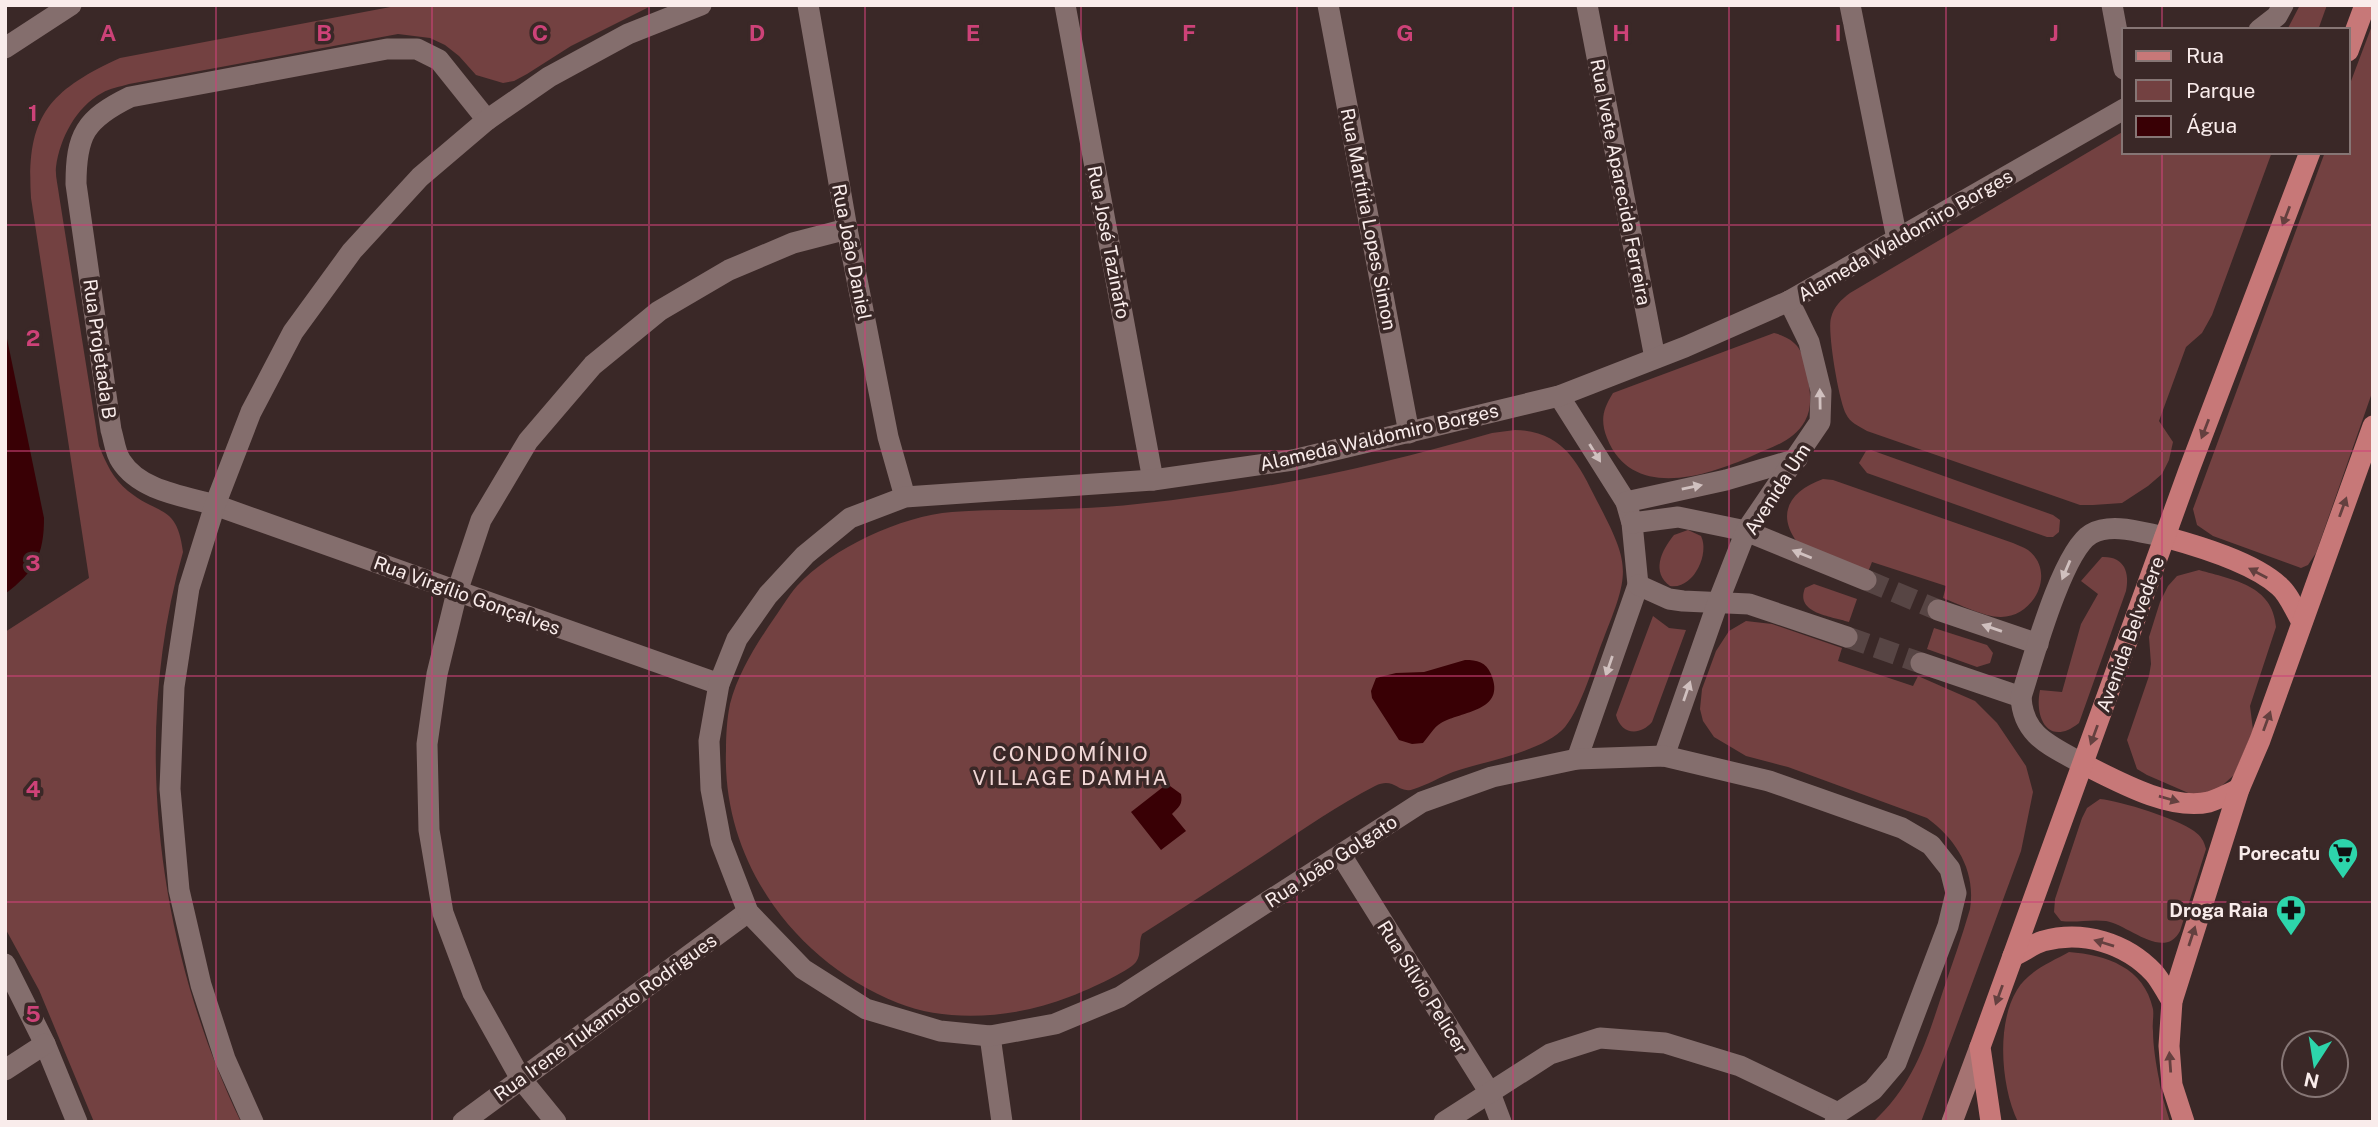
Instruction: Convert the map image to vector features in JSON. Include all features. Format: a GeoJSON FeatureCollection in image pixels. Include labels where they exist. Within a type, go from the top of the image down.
{"type":"FeatureCollection","features":[{"type":"Feature","properties":{"kind":"main road"},"geometry":{"type":"LineString","coordinates":[[2350,46],[2365,5]]}},
{"type":"Feature","properties":{"kind":"main road","name":"Avenida Belvedere"},"geometry":{"type":"LineString","coordinates":[[1991,1122],[1980,1047],[2165,537],[2309,154]]}},
{"type":"Feature","properties":{"kind":"main road"},"geometry":{"type":"LineString","coordinates":[[2184,1122],[2172,1085],[2169,1046],[2172,1001],[2239,789],[2260,740],[2373,426]]}},
{"type":"Feature","properties":{"kind":"main road"},"geometry":{"type":"LineString","coordinates":[[2165,537],[2201,547],[2262,573],[2281,587],[2302,622]]}},
{"type":"Feature","properties":{"kind":"main road"},"geometry":{"type":"LineString","coordinates":[[2083,764],[2122,784],[2178,803],[2208,802],[2239,789]]}},
{"type":"Feature","properties":{"kind":"main road"},"geometry":{"type":"LineString","coordinates":[[2013,957],[2041,942],[2072,936],[2103,941],[2132,954],[2155,975],[2172,1001]]}},
{"type":"Feature","properties":{"kind":"main road"},"geometry":{"type":"LineString","coordinates":[[1952,1122],[1980,1047]]}},
{"type":"Feature","properties":{"kind":"street"},"geometry":{"type":"LineString","coordinates":[[5,48],[71,5]]}},
{"type":"Feature","properties":{"kind":"street"},"geometry":{"type":"LineString","coordinates":[[253,1122],[225,1059],[201,985],[179,890],[170,789],[174,687],[189,588],[215,505],[251,412],[293,332],[352,251],[420,177],[486,120],[550,77],[628,34],[701,5]]}},
{"type":"Feature","properties":{"kind":"street","name":"Rua João Daniel"},"geometry":{"type":"LineString","coordinates":[[808,5],[847,229],[888,437],[905,497]]}},
{"type":"Feature","properties":{"kind":"street","name":"Rua José Tazinafo"},"geometry":{"type":"LineString","coordinates":[[1065,5],[1153,480]]}},
{"type":"Feature","properties":{"kind":"street","name":"Rua Martíria Lopes Simon"},"geometry":{"type":"LineString","coordinates":[[1328,5],[1409,433]]}},
{"type":"Feature","properties":{"kind":"street","name":"Rua Ivete Aparecida Ferreira"},"geometry":{"type":"LineString","coordinates":[[1587,5],[1655,358]]}},
{"type":"Feature","properties":{"kind":"street"},"geometry":{"type":"LineString","coordinates":[[1850,5],[1897,239]]}},
{"type":"Feature","properties":{"kind":"street"},"geometry":{"type":"LineString","coordinates":[[2112,5],[2122,58]]}},
{"type":"Feature","properties":{"kind":"street"},"geometry":{"type":"LineString","coordinates":[[2261,28],[2280,10]]}},
{"type":"Feature","properties":{"kind":"street","name":"Rua Projetada B"},"geometry":{"type":"LineString","coordinates":[[215,505],[163,490],[136,478],[120,460],[111,430],[76,184],[76,156],[85,131],[103,110],[130,97],[387,49],[417,49],[439,60],[486,120]]}},
{"type":"Feature","properties":{"kind":"street","name":"Alameda Waldomiro Borges"},"geometry":{"type":"LineString","coordinates":[[748,912],[721,842],[711,789],[709,741],[719,684],[737,639],[768,595],[805,555],[850,519],[905,497],[1153,480],[1293,460],[1559,396],[1685,347],[1789,301],[2122,110]]}},
{"type":"Feature","properties":{"kind":"street"},"geometry":{"type":"LineString","coordinates":[[556,1122],[521,1079],[473,993],[443,913],[429,830],[427,744],[437,674],[457,592],[481,520],[528,441],[593,365],[659,311],[729,270],[793,243],[847,229]]}},
{"type":"Feature","properties":{"kind":"street","name":"Avenida Um"},"geometry":{"type":"LineString","coordinates":[[1664,756],[1746,531],[1820,422],[1821,390],[1809,342],[1789,301]]}},
{"type":"Feature","properties":{"kind":"street"},"geometry":{"type":"LineString","coordinates":[[1559,396],[1626,502],[1632,523],[1638,584],[1577,759]]}},
{"type":"Feature","properties":{"kind":"street"},"geometry":{"type":"LineString","coordinates":[[1626,502],[1726,480],[1797,459]]}},
{"type":"Feature","properties":{"kind":"street","name":"Rua Virgílio Gonçalves"},"geometry":{"type":"LineString","coordinates":[[215,505],[719,684]]}},
{"type":"Feature","properties":{"kind":"street"},"geometry":{"type":"LineString","coordinates":[[1632,523],[1678,517],[1746,531],[1866,580]]}},
{"type":"Feature","properties":{"kind":"street"},"geometry":{"type":"LineString","coordinates":[[2083,764],[2053,747],[2028,728],[2022,714],[2021,697],[2038,644],[2073,555],[2091,534],[2114,528],[2165,537]]}},
{"type":"Feature","properties":{"kind":"street"},"geometry":{"type":"LineString","coordinates":[[1638,584],[1669,599],[1749,604],[1847,637]]}},
{"type":"Feature","properties":{"kind":"street"},"geometry":{"type":"LineString","coordinates":[[1938,610],[2038,644]]}},
{"type":"Feature","properties":{"kind":"street"},"geometry":{"type":"LineString","coordinates":[[1921,663],[2021,697]]}},
{"type":"Feature","properties":{"kind":"street","name":"Rua João Golgato"},"geometry":{"type":"LineString","coordinates":[[748,912],[803,969],[866,1009],[940,1031],[990,1035],[1055,1024],[1120,997],[1422,802],[1492,776],[1577,759],[1664,756],[1769,781],[1902,828],[1931,845],[1950,869],[1956,893],[1948,926],[1896,1063],[1873,1090],[1837,1117]]}},
{"type":"Feature","properties":{"kind":"street","name":"Rua Sílvio Pelicer"},"geometry":{"type":"LineString","coordinates":[[1341,855],[1490,1093],[1501,1122]]}},
{"type":"Feature","properties":{"kind":"street","name":"Rua Irene Tukamoto Rodrigues"},"geometry":{"type":"LineString","coordinates":[[463,1122],[748,912]]}},
{"type":"Feature","properties":{"kind":"street"},"geometry":{"type":"LineString","coordinates":[[5,964],[45,1044],[77,1122]]}},
{"type":"Feature","properties":{"kind":"street"},"geometry":{"type":"LineString","coordinates":[[990,1035],[1002,1122]]}},
{"type":"Feature","properties":{"kind":"street"},"geometry":{"type":"LineString","coordinates":[[1444,1122],[1550,1054],[1600,1038],[1665,1043],[1740,1066],[1837,1117]]}},
{"type":"Feature","properties":{"kind":"street"},"geometry":{"type":"LineString","coordinates":[[5,1070],[45,1044]]}},
{"type":"Feature","properties":{"kind":"green space"},"geometry":{"type":"Polygon","coordinates":[[[401,5],[653,5],[571,46],[514,81],[503,83],[476,75],[459,56],[430,38],[398,34],[129,84],[105,91],[84,106],[61,145],[56,170],[57,181],[99,446],[107,465],[128,491],[171,518],[180,537],[183,552],[167,623],[158,695],[156,768],[161,841],[172,914],[189,986],[212,1055],[241,1122],[94,1122],[39,990],[5,928],[5,632],[89,578],[31,198],[30,170],[38,127],[59,95],[75,82],[120,58],[401,5]]]}},
{"type":"Feature","properties":{"kind":"green space"},"geometry":{"type":"Polygon","coordinates":[[[2300,5],[2327,5],[2319,28],[2288,28],[2300,5]]]}},
{"type":"Feature","properties":{"kind":"green space"},"geometry":{"type":"Polygon","coordinates":[[[2373,23],[2373,390],[2316,553],[2308,565],[2301,568],[2213,536],[2197,525],[2193,509],[2324,154],[2350,154],[2350,84],[2373,23]]]}},
{"type":"Feature","properties":{"kind":"green space"},"geometry":{"type":"Polygon","coordinates":[[[2122,132],[2122,154],[2271,154],[2212,315],[2202,333],[2186,347],[2159,421],[2173,442],[2169,460],[2162,474],[2122,503],[2080,505],[1867,431],[1855,424],[1846,414],[1840,396],[1830,325],[1834,310],[1850,293],[2122,132]]]}},
{"type":"Feature","properties":{"kind":"green space"},"geometry":{"type":"Polygon","coordinates":[[[1774,333],[1798,347],[1806,366],[1810,404],[1805,421],[1795,434],[1734,464],[1693,476],[1652,477],[1634,470],[1619,458],[1607,438],[1603,420],[1613,393],[1774,333]]]}},
{"type":"Feature","properties":{"kind":"green space"},"geometry":{"type":"Polygon","coordinates":[[[1515,430],[1545,436],[1557,443],[1575,462],[1608,523],[1621,556],[1623,569],[1618,599],[1582,697],[1565,727],[1555,736],[1513,755],[1453,772],[1414,789],[1404,790],[1387,783],[1375,786],[1142,934],[1138,959],[1125,971],[1075,995],[1028,1009],[962,1016],[918,1010],[898,1003],[861,985],[827,962],[797,934],[772,903],[752,868],[737,831],[728,791],[726,744],[729,709],[743,670],[788,597],[829,559],[890,527],[932,515],[965,511],[1107,507],[1226,493],[1341,472],[1492,433],[1515,430]]]}},
{"type":"Feature","properties":{"kind":"green space"},"geometry":{"type":"Polygon","coordinates":[[[1871,450],[2053,515],[2060,520],[2059,532],[2053,537],[2047,537],[1867,473],[1859,463],[1866,451],[1871,450]]]}},
{"type":"Feature","properties":{"kind":"green space"},"geometry":{"type":"Polygon","coordinates":[[[1823,479],[1833,480],[2025,548],[2037,559],[2041,570],[2038,592],[2023,610],[2012,615],[1994,616],[1943,598],[1946,586],[1872,562],[1868,572],[1797,542],[1787,521],[1790,503],[1803,489],[1823,479]]]}},
{"type":"Feature","properties":{"kind":"green space"},"geometry":{"type":"Polygon","coordinates":[[[1688,530],[1701,536],[1701,561],[1698,569],[1686,582],[1670,586],[1659,568],[1662,554],[1674,535],[1688,530]]]}},
{"type":"Feature","properties":{"kind":"green space"},"geometry":{"type":"Polygon","coordinates":[[[2102,557],[2116,559],[2124,566],[2126,591],[2079,723],[2068,730],[2052,731],[2042,720],[2039,711],[2040,690],[2062,692],[2081,624],[2098,594],[2081,581],[2102,557]]]}},
{"type":"Feature","properties":{"kind":"green space"},"geometry":{"type":"Polygon","coordinates":[[[2199,570],[2238,581],[2259,593],[2273,613],[2276,627],[2250,706],[2253,730],[2234,775],[2216,791],[2193,795],[2137,769],[2127,740],[2149,676],[2149,637],[2160,602],[2177,576],[2199,570]]]}},
{"type":"Feature","properties":{"kind":"green space"},"geometry":{"type":"Polygon","coordinates":[[[1814,584],[1857,599],[1849,622],[1816,612],[1805,603],[1805,588],[1814,584]]]}},
{"type":"Feature","properties":{"kind":"green space"},"geometry":{"type":"Polygon","coordinates":[[[1653,616],[1669,628],[1686,630],[1652,722],[1642,730],[1626,730],[1618,722],[1616,715],[1653,616]]]}},
{"type":"Feature","properties":{"kind":"green space"},"geometry":{"type":"Polygon","coordinates":[[[1746,621],[1772,624],[1842,648],[1838,661],[1913,686],[1918,676],[1975,701],[1997,723],[2026,766],[2033,792],[2021,851],[1921,1122],[1873,1122],[1909,1078],[1931,1028],[1970,909],[1967,869],[1955,846],[1927,818],[1788,767],[1746,756],[1714,737],[1703,721],[1700,709],[1702,689],[1716,651],[1729,631],[1746,621]]]}},
{"type":"Feature","properties":{"kind":"green space"},"geometry":{"type":"Polygon","coordinates":[[[1934,628],[1987,645],[1993,653],[1990,663],[1977,667],[1927,649],[1934,628]]]}},
{"type":"Feature","properties":{"kind":"green space"},"geometry":{"type":"Polygon","coordinates":[[[2100,799],[2176,821],[2194,831],[2203,841],[2206,849],[2180,931],[2165,943],[2146,939],[2106,921],[2061,921],[2054,912],[2055,899],[2082,818],[2087,808],[2100,799]]]}},
{"type":"Feature","properties":{"kind":"green space"},"geometry":{"type":"Polygon","coordinates":[[[2069,952],[2109,960],[2132,973],[2141,983],[2153,1009],[2157,1067],[2170,1122],[2018,1122],[2008,1091],[2003,1056],[2010,1004],[2027,977],[2069,952]]]}},
{"type":"Feature","properties":{"kind":"water"},"geometry":{"type":"Polygon","coordinates":[[[5,329],[44,518],[44,531],[40,552],[31,570],[5,594],[5,329]]]}},
{"type":"Feature","properties":{"kind":"water"},"geometry":{"type":"Polygon","coordinates":[[[1473,660],[1487,667],[1494,687],[1493,696],[1480,708],[1441,723],[1423,743],[1412,744],[1399,740],[1372,698],[1371,691],[1376,678],[1396,673],[1424,672],[1473,660]]]}},
{"type":"Feature","properties":{"kind":"water"},"geometry":{"type":"Polygon","coordinates":[[[1170,786],[1181,794],[1180,805],[1172,814],[1186,831],[1161,850],[1131,812],[1163,787],[1170,786]]]}},
{"type":"Feature","properties":{"kind":"tunnel"},"geometry":{"type":"LineString","coordinates":[[1866,580],[1938,610]]}},
{"type":"Feature","properties":{"kind":"tunnel"},"geometry":{"type":"LineString","coordinates":[[1847,637],[1921,663]]}},
{"type":"Feature","properties":{"kind":"place","name":"Porecatu"},"geometry":{"type":"Point","coordinates":[2343,880]}},
{"type":"Feature","properties":{"kind":"place","name":"Droga Raia"},"geometry":{"type":"Point","coordinates":[2291,937]}},
{"type":"Feature","properties":{"kind":"district","name":"CONDOMÍNIO VILLAGE DAMHA"},"geometry":{"type":"Point","coordinates":[1071,765]}}]}
